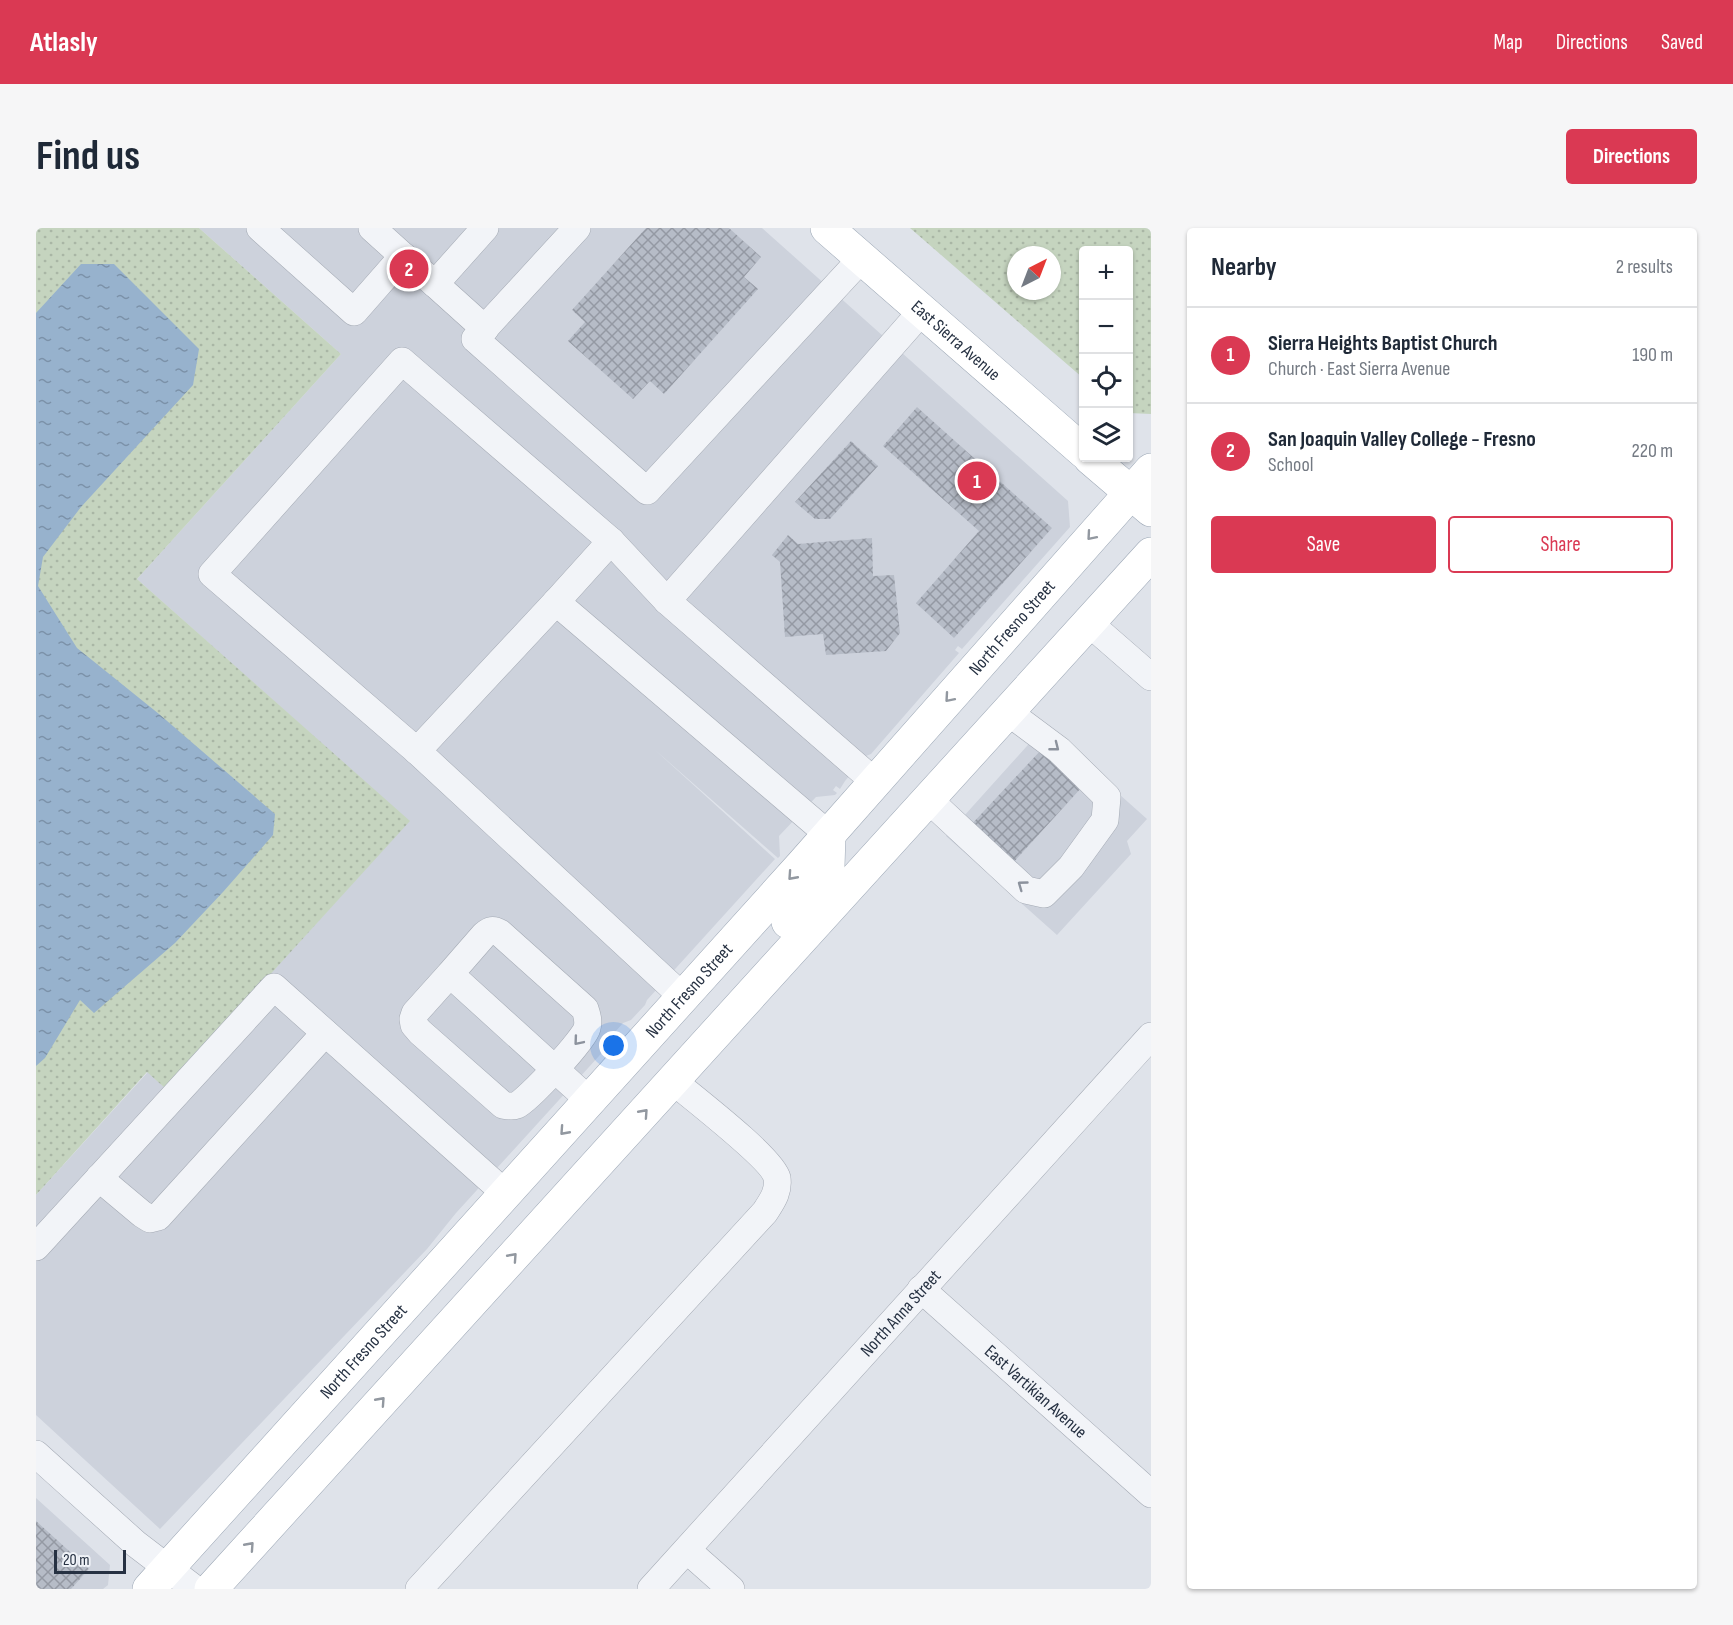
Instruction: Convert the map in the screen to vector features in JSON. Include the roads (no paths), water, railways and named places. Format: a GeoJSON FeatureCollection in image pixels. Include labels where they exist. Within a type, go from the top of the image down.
{"type":"FeatureCollection","features":[{"type":"Feature","properties":{"kind":"main road","name":"East Sierra Avenue"},"geometry":{"type":"LineString","coordinates":[[827,228],[1079,448]]}},
{"type":"Feature","properties":{"kind":"main road"},"geometry":{"type":"LineString","coordinates":[[1097,462],[1144,491]]}},
{"type":"Feature","properties":{"kind":"main road","name":"North Fresno Street"},"geometry":{"type":"LineString","coordinates":[[158,1579],[875,782],[1144,491]]}},
{"type":"Feature","properties":{"kind":"main road"},"geometry":{"type":"LineString","coordinates":[[211,1589],[1151,554]]}},
{"type":"Feature","properties":{"kind":"main road"},"geometry":{"type":"LineString","coordinates":[[673,1081],[679,1051],[705,1016],[816,891],[828,867],[829,835]]}},
{"type":"Feature","properties":{"kind":"street"},"geometry":{"type":"LineString","coordinates":[[260,228],[354,312],[403,256]]}},
{"type":"Feature","properties":{"kind":"street"},"geometry":{"type":"LineString","coordinates":[[372,228],[485,329]]}},
{"type":"Feature","properties":{"kind":"street"},"geometry":{"type":"LineString","coordinates":[[577,228],[475,339],[647,491],[862,258]]}},
{"type":"Feature","properties":{"kind":"street"},"geometry":{"type":"LineString","coordinates":[[435,284],[481,229]]}},
{"type":"Feature","properties":{"kind":"street"},"geometry":{"type":"LineString","coordinates":[[666,601],[922,311]]}},
{"type":"Feature","properties":{"kind":"street"},"geometry":{"type":"LineString","coordinates":[[683,997],[417,751],[212,574],[402,361],[611,542],[666,601],[875,782]]}},
{"type":"Feature","properties":{"kind":"street"},"geometry":{"type":"LineString","coordinates":[[417,751],[611,542]]}},
{"type":"Feature","properties":{"kind":"street"},"geometry":{"type":"LineString","coordinates":[[556,602],[829,835]]}},
{"type":"Feature","properties":{"kind":"street"},"geometry":{"type":"LineString","coordinates":[[1089,623],[1151,676]]}},
{"type":"Feature","properties":{"kind":"street"},"geometry":{"type":"LineString","coordinates":[[928,800],[1026,890],[1044,894],[1071,867],[1105,820],[1107,798],[1059,750],[1008,712]]}},
{"type":"Feature","properties":{"kind":"street"},"geometry":{"type":"LineString","coordinates":[[489,930],[494,930],[585,1009],[588,1027],[584,1035],[524,1100],[510,1106],[503,1105],[414,1025],[413,1019],[416,1013],[450,974],[484,935],[489,930]]}},
{"type":"Feature","properties":{"kind":"street"},"geometry":{"type":"LineString","coordinates":[[450,974],[590,1101]]}},
{"type":"Feature","properties":{"kind":"street"},"geometry":{"type":"LineString","coordinates":[[36,1247],[274,987],[506,1194]]}},
{"type":"Feature","properties":{"kind":"street"},"geometry":{"type":"LineString","coordinates":[[99,1178],[142,1214],[150,1219],[158,1217],[325,1032]]}},
{"type":"Feature","properties":{"kind":"street","name":"North Anna Street"},"geometry":{"type":"LineString","coordinates":[[651,1589],[1151,1036]]}},
{"type":"Feature","properties":{"kind":"street"},"geometry":{"type":"LineString","coordinates":[[419,1589],[765,1212],[778,1190],[772,1168],[740,1137],[673,1081]]}},
{"type":"Feature","properties":{"kind":"street","name":"East Vartikian Avenue"},"geometry":{"type":"LineString","coordinates":[[921,1289],[1151,1494]]}},
{"type":"Feature","properties":{"kind":"street"},"geometry":{"type":"LineString","coordinates":[[36,1454],[136,1544],[158,1579],[195,1589]]}},
{"type":"Feature","properties":{"kind":"street"},"geometry":{"type":"LineString","coordinates":[[687,1550],[731,1589]]}},
{"type":"Feature","properties":{"kind":"water"},"geometry":{"type":"Polygon","coordinates":[[[81,264],[114,264],[199,349],[193,385],[81,507],[43,557],[38,586],[77,648],[159,714],[275,814],[273,835],[175,943],[94,1013],[80,1000],[45,1058],[36,1066],[36,313],[81,264]]]}},
{"type":"Feature","properties":{"kind":"place","name":"San Joaquin Valley College - Fresno"},"geometry":{"type":"Point","coordinates":[409,269]}},
{"type":"Feature","properties":{"kind":"place","name":"Sierra Heights Baptist Church"},"geometry":{"type":"Point","coordinates":[977,481]}}]}
